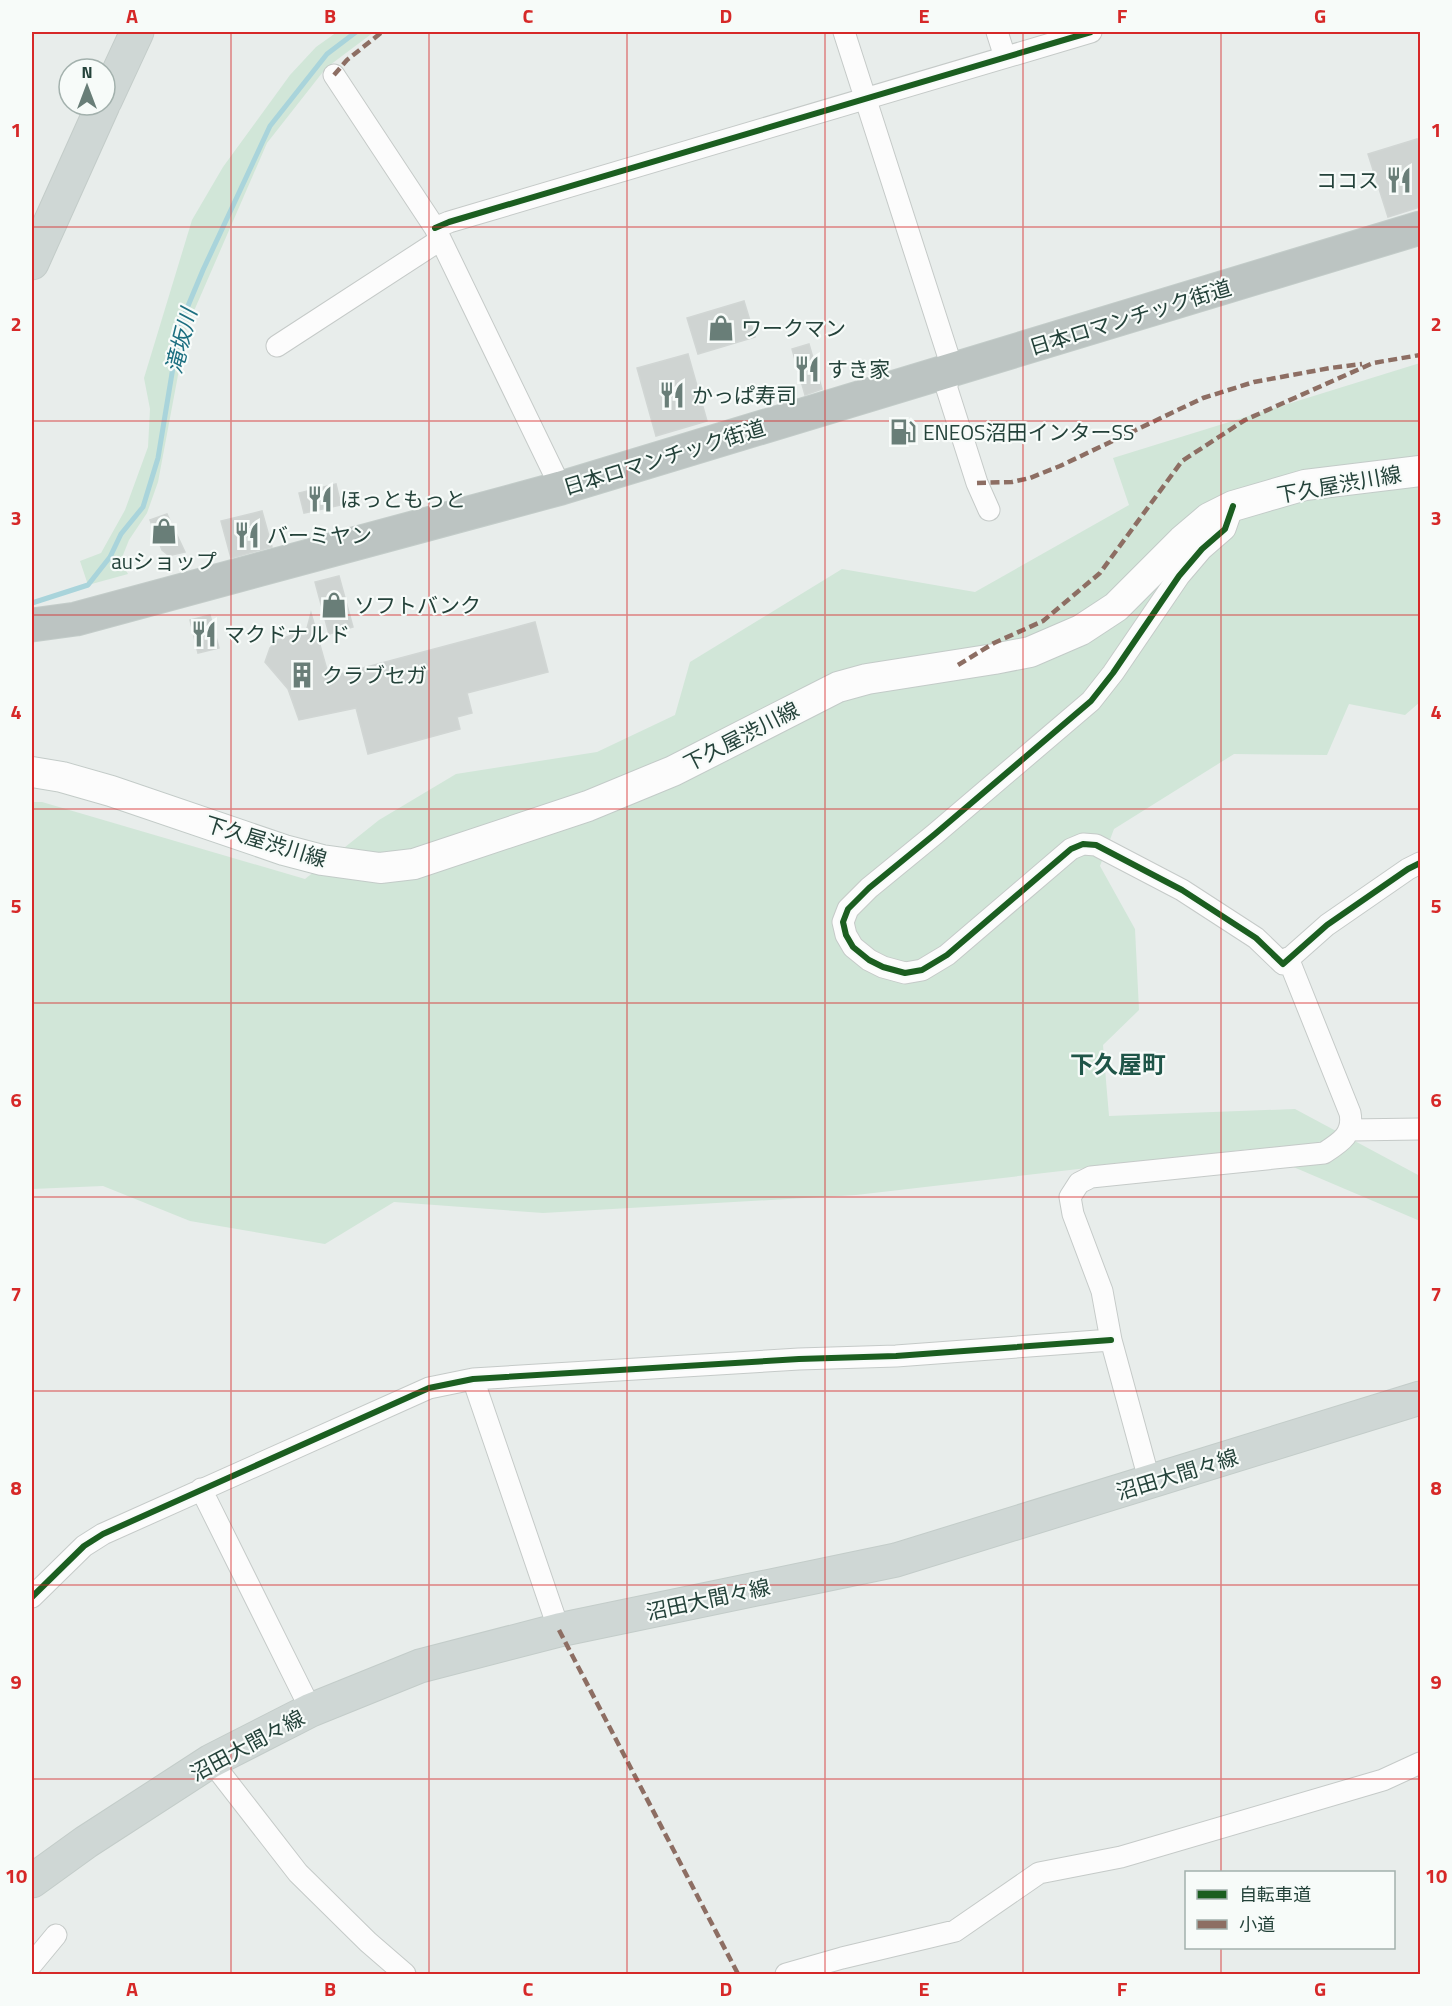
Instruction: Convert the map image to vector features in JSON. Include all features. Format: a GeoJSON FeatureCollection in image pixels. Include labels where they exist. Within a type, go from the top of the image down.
{"type":"FeatureCollection","features":[{"type":"Feature","properties":{"kind":"highway","name":"日本ロマンチック街道"},"geometry":{"type":"LineString","coordinates":[[32,625],[76,619],[561,488],[1420,228]]}},
{"type":"Feature","properties":{"kind":"highway","name":"日本ロマンチック街道"},"geometry":{"type":"LineString","coordinates":[[32,646],[76,619]]}},
{"type":"Feature","properties":{"kind":"main road"},"geometry":{"type":"LineString","coordinates":[[117,75],[137,32]]}},
{"type":"Feature","properties":{"kind":"main road"},"geometry":{"type":"LineString","coordinates":[[32,263],[98,117]]}},
{"type":"Feature","properties":{"kind":"main road","name":"下久屋渋川線"},"geometry":{"type":"LineString","coordinates":[[32,772],[62,777],[111,791],[284,850],[322,860],[380,868],[414,864],[529,826],[673,771],[838,687],[867,679],[994,660],[1030,652],[1081,630],[1116,608],[1182,541],[1209,518],[1233,506],[1305,485],[1420,471]]}},
{"type":"Feature","properties":{"kind":"main road","name":"沼田大間々線"},"geometry":{"type":"LineString","coordinates":[[32,1881],[86,1842],[211,1761],[311,1710],[420,1666],[559,1630],[896,1560],[1420,1398]]}},
{"type":"Feature","properties":{"kind":"street"},"geometry":{"type":"LineString","coordinates":[[844,32],[948,355],[946,389],[977,483],[989,510]]}},
{"type":"Feature","properties":{"kind":"street"},"geometry":{"type":"LineString","coordinates":[[997,32],[1005,57]]}},
{"type":"Feature","properties":{"kind":"street"},"geometry":{"type":"LineString","coordinates":[[277,346],[459,219],[1091,32]]}},
{"type":"Feature","properties":{"kind":"street"},"geometry":{"type":"LineString","coordinates":[[334,75],[438,234],[561,488]]}},
{"type":"Feature","properties":{"kind":"street"},"geometry":{"type":"LineString","coordinates":[[1233,506],[1225,529],[1202,549],[1179,576],[1113,674],[1091,700],[869,888],[848,909],[843,922],[846,935],[853,947],[869,960],[883,967],[905,973],[922,970],[947,955],[1071,849],[1083,843],[1096,845],[1182,890],[1256,938],[1283,964],[1327,925],[1407,869],[1420,863]]}},
{"type":"Feature","properties":{"kind":"street"},"geometry":{"type":"LineString","coordinates":[[1150,1483],[1112,1340],[1102,1291],[1073,1214],[1070,1197],[1079,1183],[1091,1177],[1324,1153],[1341,1141],[1350,1130],[1352,1122],[1350,1113],[1288,958]]}},
{"type":"Feature","properties":{"kind":"street"},"geometry":{"type":"LineString","coordinates":[[1350,1130],[1420,1129]]}},
{"type":"Feature","properties":{"kind":"street"},"geometry":{"type":"LineString","coordinates":[[32,1597],[84,1546],[103,1534],[429,1388],[473,1379],[798,1359],[896,1356],[1112,1340]]}},
{"type":"Feature","properties":{"kind":"street"},"geometry":{"type":"LineString","coordinates":[[473,1379],[559,1630]]}},
{"type":"Feature","properties":{"kind":"street"},"geometry":{"type":"LineString","coordinates":[[201,1489],[311,1710]]}},
{"type":"Feature","properties":{"kind":"street"},"geometry":{"type":"LineString","coordinates":[[211,1761],[298,1873],[368,1942],[405,1974]]}},
{"type":"Feature","properties":{"kind":"street"},"geometry":{"type":"LineString","coordinates":[[786,1974],[842,1958],[955,1932],[1039,1873],[1121,1857],[1383,1780],[1420,1763]]}},
{"type":"Feature","properties":{"kind":"street"},"geometry":{"type":"LineString","coordinates":[[32,1964],[56,1935]]}},
{"type":"Feature","properties":{"kind":"green space"},"geometry":{"type":"Polygon","coordinates":[[[337,32],[374,32],[326,68],[267,143],[187,327],[158,482],[147,513],[129,540],[121,560],[128,574],[88,585],[80,561],[101,553],[125,510],[148,447],[150,409],[144,378],[192,220],[223,167],[290,75],[316,47],[337,32]]]}},
{"type":"Feature","properties":{"kind":"green space"},"geometry":{"type":"Polygon","coordinates":[[[1420,363],[1420,702],[1405,715],[1349,704],[1327,755],[1234,754],[1114,829],[1100,866],[1135,929],[1139,1010],[1103,1045],[1109,1116],[1295,1109],[1420,1176],[1420,1221],[1251,1149],[856,1195],[543,1213],[394,1202],[325,1244],[190,1221],[103,1186],[32,1189],[32,802],[42,802],[305,879],[379,820],[456,774],[597,752],[675,715],[690,662],[842,569],[975,592],[1129,505],[1113,458],[1420,363]]]}},
{"type":"Feature","properties":{"kind":"building","name":"ココス"},"geometry":{"type":"Polygon","coordinates":[[[1417,139],[1420,151],[1420,207],[1388,217],[1368,154],[1417,139]]]}},
{"type":"Feature","properties":{"kind":"building","name":"ワークマン"},"geometry":{"type":"Polygon","coordinates":[[[744,301],[755,337],[698,354],[687,318],[744,301]]]}},
{"type":"Feature","properties":{"kind":"building","name":"すき家"},"geometry":{"type":"Polygon","coordinates":[[[809,344],[822,389],[805,395],[792,349],[809,344]]]}},
{"type":"Feature","properties":{"kind":"building","name":"かっぱ寿司"},"geometry":{"type":"Polygon","coordinates":[[[688,354],[707,421],[656,436],[637,368],[688,354]]]}},
{"type":"Feature","properties":{"kind":"building","name":"ほっともっと"},"geometry":{"type":"Polygon","coordinates":[[[336,484],[341,505],[304,513],[299,493],[336,484]]]}},
{"type":"Feature","properties":{"kind":"building","name":"バーミヤン"},"geometry":{"type":"Polygon","coordinates":[[[262,511],[272,547],[231,558],[221,521],[262,511]]]}},
{"type":"Feature","properties":{"kind":"building","name":"auショップ"},"geometry":{"type":"Polygon","coordinates":[[[167,514],[185,552],[172,555],[162,550],[150,520],[167,514]]]}},
{"type":"Feature","properties":{"kind":"building","name":"ソフトバンク"},"geometry":{"type":"Polygon","coordinates":[[[339,576],[353,627],[329,634],[315,582],[339,576]]]}},
{"type":"Feature","properties":{"kind":"building"},"geometry":{"type":"Polygon","coordinates":[[[311,613],[329,677],[535,622],[548,672],[467,693],[472,713],[457,717],[460,729],[368,754],[356,708],[299,720],[288,689],[265,662],[270,648],[278,640],[292,635],[305,636],[311,613]]]}},
{"type":"Feature","properties":{"kind":"building","name":"マクドナルド"},"geometry":{"type":"Polygon","coordinates":[[[210,615],[219,648],[198,653],[190,620],[210,615]]]}},
{"type":"Feature","properties":{"kind":"waterway","name":"滝坂川"},"geometry":{"type":"LineString","coordinates":[[32,603],[88,585],[110,557],[121,534],[143,507],[158,458],[180,325],[203,270],[270,126],[327,54],[356,32]]}},
{"type":"Feature","properties":{"kind":"marked path"},"geometry":{"type":"LineString","coordinates":[[334,75],[347,60],[382,32]]}},
{"type":"Feature","properties":{"kind":"marked path"},"geometry":{"type":"LineString","coordinates":[[958,665],[994,643],[1043,621],[1100,573],[1182,461],[1245,420],[1373,363],[1420,355]]}},
{"type":"Feature","properties":{"kind":"marked path"},"geometry":{"type":"LineString","coordinates":[[977,483],[1012,482],[1030,478],[1203,398],[1254,382],[1362,364]]}},
{"type":"Feature","properties":{"kind":"marked path"},"geometry":{"type":"LineString","coordinates":[[559,1630],[738,1974]]}},
{"type":"Feature","properties":{"kind":"cycle path"},"geometry":{"type":"LineString","coordinates":[[435,228],[1091,32]]}},
{"type":"Feature","properties":{"kind":"cycle path"},"geometry":{"type":"LineString","coordinates":[[1233,506],[1225,529],[1202,549],[1179,576],[1113,673],[1091,701],[869,888],[848,909],[843,922],[846,935],[853,947],[869,960],[883,967],[905,973],[922,970],[947,955],[1071,849],[1083,844],[1096,845],[1182,890],[1256,938],[1283,964],[1327,925],[1420,863]]}},
{"type":"Feature","properties":{"kind":"cycle path"},"geometry":{"type":"LineString","coordinates":[[32,1597],[84,1546],[103,1534],[429,1388],[473,1379],[799,1359],[896,1356],[1111,1340]]}},
{"type":"Feature","properties":{"kind":"place","name":"ココス"},"geometry":{"type":"Point","coordinates":[1399,180]}},
{"type":"Feature","properties":{"kind":"place","name":"ワークマン"},"geometry":{"type":"Point","coordinates":[721,328]}},
{"type":"Feature","properties":{"kind":"place","name":"すき家"},"geometry":{"type":"Point","coordinates":[807,369]}},
{"type":"Feature","properties":{"kind":"place","name":"かっぱ寿司"},"geometry":{"type":"Point","coordinates":[672,395]}},
{"type":"Feature","properties":{"kind":"place","name":"ENEOS沼田インターSS"},"geometry":{"type":"Point","coordinates":[903,432]}},
{"type":"Feature","properties":{"kind":"place","name":"ほっともっと"},"geometry":{"type":"Point","coordinates":[320,499]}},
{"type":"Feature","properties":{"kind":"place","name":"auショップ"},"geometry":{"type":"Point","coordinates":[164,531]}},
{"type":"Feature","properties":{"kind":"place","name":"バーミヤン"},"geometry":{"type":"Point","coordinates":[247,535]}},
{"type":"Feature","properties":{"kind":"place","name":"ソフトバンク"},"geometry":{"type":"Point","coordinates":[334,605]}},
{"type":"Feature","properties":{"kind":"place","name":"マクドナルド"},"geometry":{"type":"Point","coordinates":[204,634]}},
{"type":"Feature","properties":{"kind":"place","name":"クラブセガ"},"geometry":{"type":"Point","coordinates":[302,675]}},
{"type":"Feature","properties":{"kind":"district","name":"下久屋町"},"geometry":{"type":"Point","coordinates":[1118,1064]}}]}
